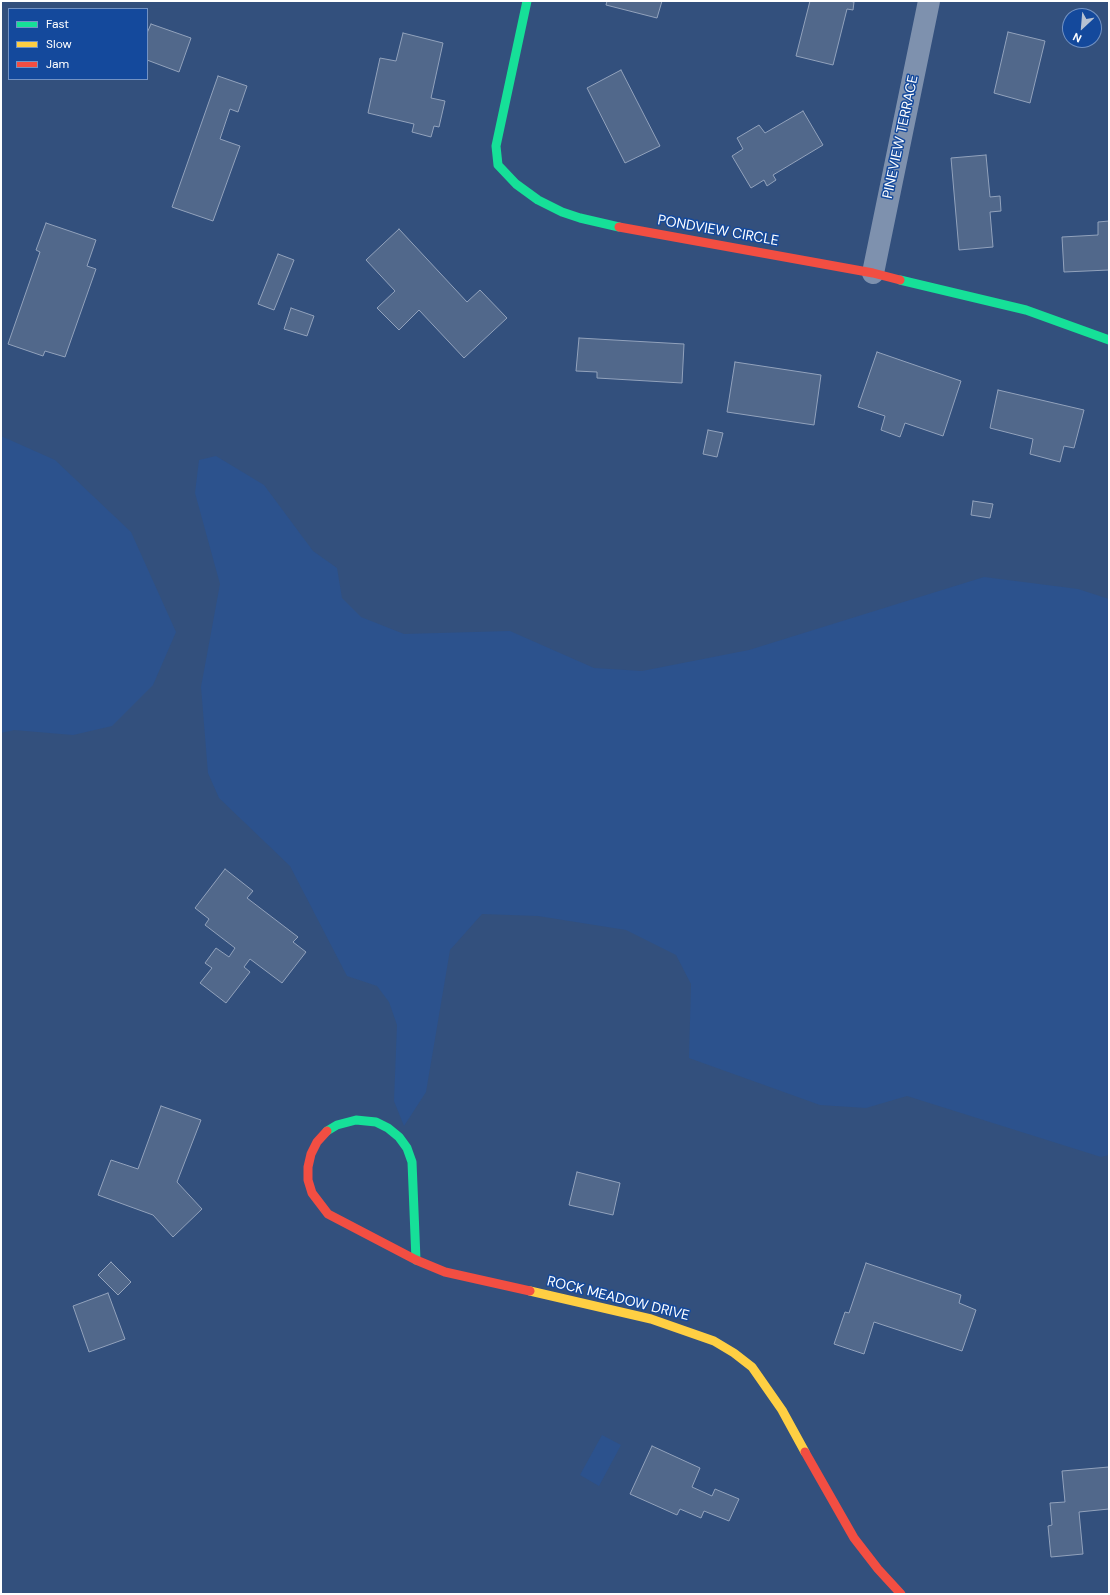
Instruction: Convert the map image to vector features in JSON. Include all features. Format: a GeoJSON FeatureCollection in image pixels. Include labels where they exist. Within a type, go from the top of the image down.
{"type":"FeatureCollection","features":[{"type":"Feature","properties":{"kind":"street","name":"PONDVIEW CIRCLE"},"geometry":{"type":"LineString","coordinates":[[527,1],[496,146],[498,165],[516,184],[550,207],[580,218],[618,227],[873,273],[1026,310],[1109,340]]}},
{"type":"Feature","properties":{"kind":"street","name":"PINEVIEW TERRACE"},"geometry":{"type":"LineString","coordinates":[[873,273],[929,1]]}},
{"type":"Feature","properties":{"kind":"street","name":"ROCK MEADOW DRIVE"},"geometry":{"type":"LineString","coordinates":[[416,1260],[412,1162],[407,1148],[399,1137],[388,1128],[376,1122],[356,1120],[337,1125],[326,1132],[317,1142],[311,1154],[308,1167],[308,1180],[312,1193],[319,1204],[328,1214],[340,1221],[416,1260],[445,1272],[643,1318],[679,1328],[714,1341],[734,1353],[752,1367],[782,1410],[854,1538],[878,1570],[901,1594]]}},
{"type":"Feature","properties":{"kind":"water"},"geometry":{"type":"Polygon","coordinates":[[[1,436],[55,460],[131,532],[176,632],[153,685],[112,726],[73,735],[14,730],[1,733],[1,436]]]}},
{"type":"Feature","properties":{"kind":"water"},"geometry":{"type":"Polygon","coordinates":[[[216,456],[264,485],[313,551],[337,568],[342,598],[361,617],[404,634],[510,631],[594,668],[642,671],[749,650],[984,577],[1078,589],[1109,599],[1109,1155],[1101,1157],[907,1096],[866,1108],[820,1105],[689,1058],[691,984],[676,955],[626,930],[538,916],[482,914],[450,950],[426,1092],[404,1126],[394,1101],[397,1025],[389,1002],[377,986],[347,976],[290,866],[219,798],[208,773],[201,687],[220,584],[195,493],[199,460],[216,456]]]}},
{"type":"Feature","properties":{"kind":"water"},"geometry":{"type":"Polygon","coordinates":[[[602,1435],[621,1445],[599,1486],[580,1475],[602,1435]]]}},
{"type":"Feature","properties":{"kind":"building"},"geometry":{"type":"Polygon","coordinates":[[[607,1],[662,1],[657,18],[606,5],[607,1]]]}},
{"type":"Feature","properties":{"kind":"building"},"geometry":{"type":"Polygon","coordinates":[[[810,1],[854,2],[853,10],[847,9],[833,65],[796,56],[810,1]]]}},
{"type":"Feature","properties":{"kind":"building"},"geometry":{"type":"Polygon","coordinates":[[[151,24],[191,38],[179,72],[148,60],[148,31],[151,24]]]}},
{"type":"Feature","properties":{"kind":"building"},"geometry":{"type":"Polygon","coordinates":[[[1008,32],[1045,41],[1030,103],[994,93],[1008,32]]]}},
{"type":"Feature","properties":{"kind":"building"},"geometry":{"type":"Polygon","coordinates":[[[403,33],[443,43],[431,98],[445,101],[439,127],[434,126],[431,137],[412,132],[414,124],[368,113],[380,58],[396,61],[403,33]]]}},
{"type":"Feature","properties":{"kind":"building"},"geometry":{"type":"Polygon","coordinates":[[[621,70],[660,146],[625,163],[587,88],[621,70]]]}},
{"type":"Feature","properties":{"kind":"building"},"geometry":{"type":"Polygon","coordinates":[[[218,76],[247,86],[238,112],[230,109],[220,139],[240,146],[213,221],[172,207],[218,76]]]}},
{"type":"Feature","properties":{"kind":"building"},"geometry":{"type":"Polygon","coordinates":[[[803,111],[823,145],[773,175],[776,180],[767,186],[764,180],[751,188],[732,156],[743,149],[737,138],[759,125],[765,133],[803,111]]]}},
{"type":"Feature","properties":{"kind":"building"},"geometry":{"type":"Polygon","coordinates":[[[986,155],[990,197],[1000,196],[1001,211],[990,212],[993,247],[959,250],[951,158],[986,155]]]}},
{"type":"Feature","properties":{"kind":"building"},"geometry":{"type":"Polygon","coordinates":[[[1109,221],[1109,270],[1064,272],[1062,237],[1098,235],[1098,222],[1109,221]]]}},
{"type":"Feature","properties":{"kind":"building"},"geometry":{"type":"Polygon","coordinates":[[[46,223],[96,240],[87,266],[96,269],[65,357],[45,351],[43,356],[8,344],[40,252],[36,250],[46,223]]]}},
{"type":"Feature","properties":{"kind":"building"},"geometry":{"type":"Polygon","coordinates":[[[399,229],[467,302],[480,290],[507,318],[464,358],[419,310],[399,330],[377,308],[395,291],[366,260],[399,229]]]}},
{"type":"Feature","properties":{"kind":"building"},"geometry":{"type":"Polygon","coordinates":[[[278,254],[294,260],[274,310],[258,304],[278,254]]]}},
{"type":"Feature","properties":{"kind":"building"},"geometry":{"type":"Polygon","coordinates":[[[291,308],[314,316],[307,336],[284,329],[291,308]]]}},
{"type":"Feature","properties":{"kind":"building"},"geometry":{"type":"Polygon","coordinates":[[[579,338],[684,344],[682,383],[597,378],[597,372],[576,371],[579,338]]]}},
{"type":"Feature","properties":{"kind":"building"},"geometry":{"type":"Polygon","coordinates":[[[877,352],[961,381],[943,436],[905,423],[900,437],[881,430],[885,416],[858,407],[877,352]]]}},
{"type":"Feature","properties":{"kind":"building"},"geometry":{"type":"Polygon","coordinates":[[[735,362],[821,375],[814,425],[727,412],[735,362]]]}},
{"type":"Feature","properties":{"kind":"building"},"geometry":{"type":"Polygon","coordinates":[[[998,390],[1084,410],[1074,448],[1064,446],[1060,462],[1030,454],[1033,439],[990,428],[998,390]]]}},
{"type":"Feature","properties":{"kind":"building"},"geometry":{"type":"Polygon","coordinates":[[[708,430],[723,433],[717,457],[703,454],[708,430]]]}},
{"type":"Feature","properties":{"kind":"building"},"geometry":{"type":"Polygon","coordinates":[[[973,501],[993,504],[990,518],[971,515],[973,501]]]}},
{"type":"Feature","properties":{"kind":"building"},"geometry":{"type":"Polygon","coordinates":[[[225,869],[253,891],[247,898],[298,937],[293,942],[306,952],[282,983],[250,959],[244,967],[250,972],[226,1003],[200,983],[212,968],[205,963],[216,948],[229,957],[235,948],[205,925],[209,919],[195,908],[225,869]]]}},
{"type":"Feature","properties":{"kind":"building"},"geometry":{"type":"Polygon","coordinates":[[[161,1106],[201,1120],[177,1182],[202,1209],[173,1237],[153,1215],[98,1195],[111,1160],[138,1169],[161,1106]]]}},
{"type":"Feature","properties":{"kind":"building"},"geometry":{"type":"Polygon","coordinates":[[[577,1172],[620,1183],[613,1215],[569,1205],[577,1172]]]}},
{"type":"Feature","properties":{"kind":"building"},"geometry":{"type":"Polygon","coordinates":[[[111,1262],[131,1282],[118,1295],[98,1275],[111,1262]]]}},
{"type":"Feature","properties":{"kind":"building"},"geometry":{"type":"Polygon","coordinates":[[[866,1263],[961,1295],[959,1303],[976,1310],[962,1351],[874,1322],[864,1354],[834,1344],[845,1312],[849,1313],[866,1263]]]}},
{"type":"Feature","properties":{"kind":"building"},"geometry":{"type":"Polygon","coordinates":[[[108,1293],[125,1339],[89,1352],[73,1306],[108,1293]]]}},
{"type":"Feature","properties":{"kind":"building"},"geometry":{"type":"Polygon","coordinates":[[[652,1446],[700,1468],[692,1487],[712,1496],[715,1489],[739,1499],[729,1521],[704,1511],[701,1518],[680,1509],[677,1515],[630,1494],[652,1446]]]}},
{"type":"Feature","properties":{"kind":"building"},"geometry":{"type":"Polygon","coordinates":[[[1109,1467],[1109,1509],[1079,1512],[1083,1554],[1051,1557],[1048,1526],[1052,1525],[1050,1503],[1065,1502],[1062,1471],[1109,1467]]]}},
{"type":"Feature","properties":{"kind":"traffic: fast"},"geometry":{"type":"LineString","coordinates":[[527,1],[496,146],[498,165],[516,184],[538,200],[562,212],[580,218],[619,227]]}},
{"type":"Feature","properties":{"kind":"traffic: fast"},"geometry":{"type":"LineString","coordinates":[[900,280],[1026,310],[1109,340]]}},
{"type":"Feature","properties":{"kind":"traffic: fast"},"geometry":{"type":"LineString","coordinates":[[327,1131],[337,1125],[356,1120],[376,1122],[388,1128],[399,1137],[407,1148],[412,1162],[416,1260]]}},
{"type":"Feature","properties":{"kind":"traffic: slow"},"geometry":{"type":"LineString","coordinates":[[530,1291],[651,1319],[714,1341],[734,1353],[752,1367],[782,1410],[805,1452]]}},
{"type":"Feature","properties":{"kind":"traffic: jam"},"geometry":{"type":"LineString","coordinates":[[619,227],[873,273],[900,280]]}},
{"type":"Feature","properties":{"kind":"traffic: jam"},"geometry":{"type":"LineString","coordinates":[[327,1131],[317,1142],[311,1154],[308,1167],[308,1180],[312,1193],[328,1214],[416,1260],[445,1272],[530,1291]]}},
{"type":"Feature","properties":{"kind":"traffic: jam"},"geometry":{"type":"LineString","coordinates":[[805,1452],[854,1538],[878,1569],[901,1594]]}}]}
